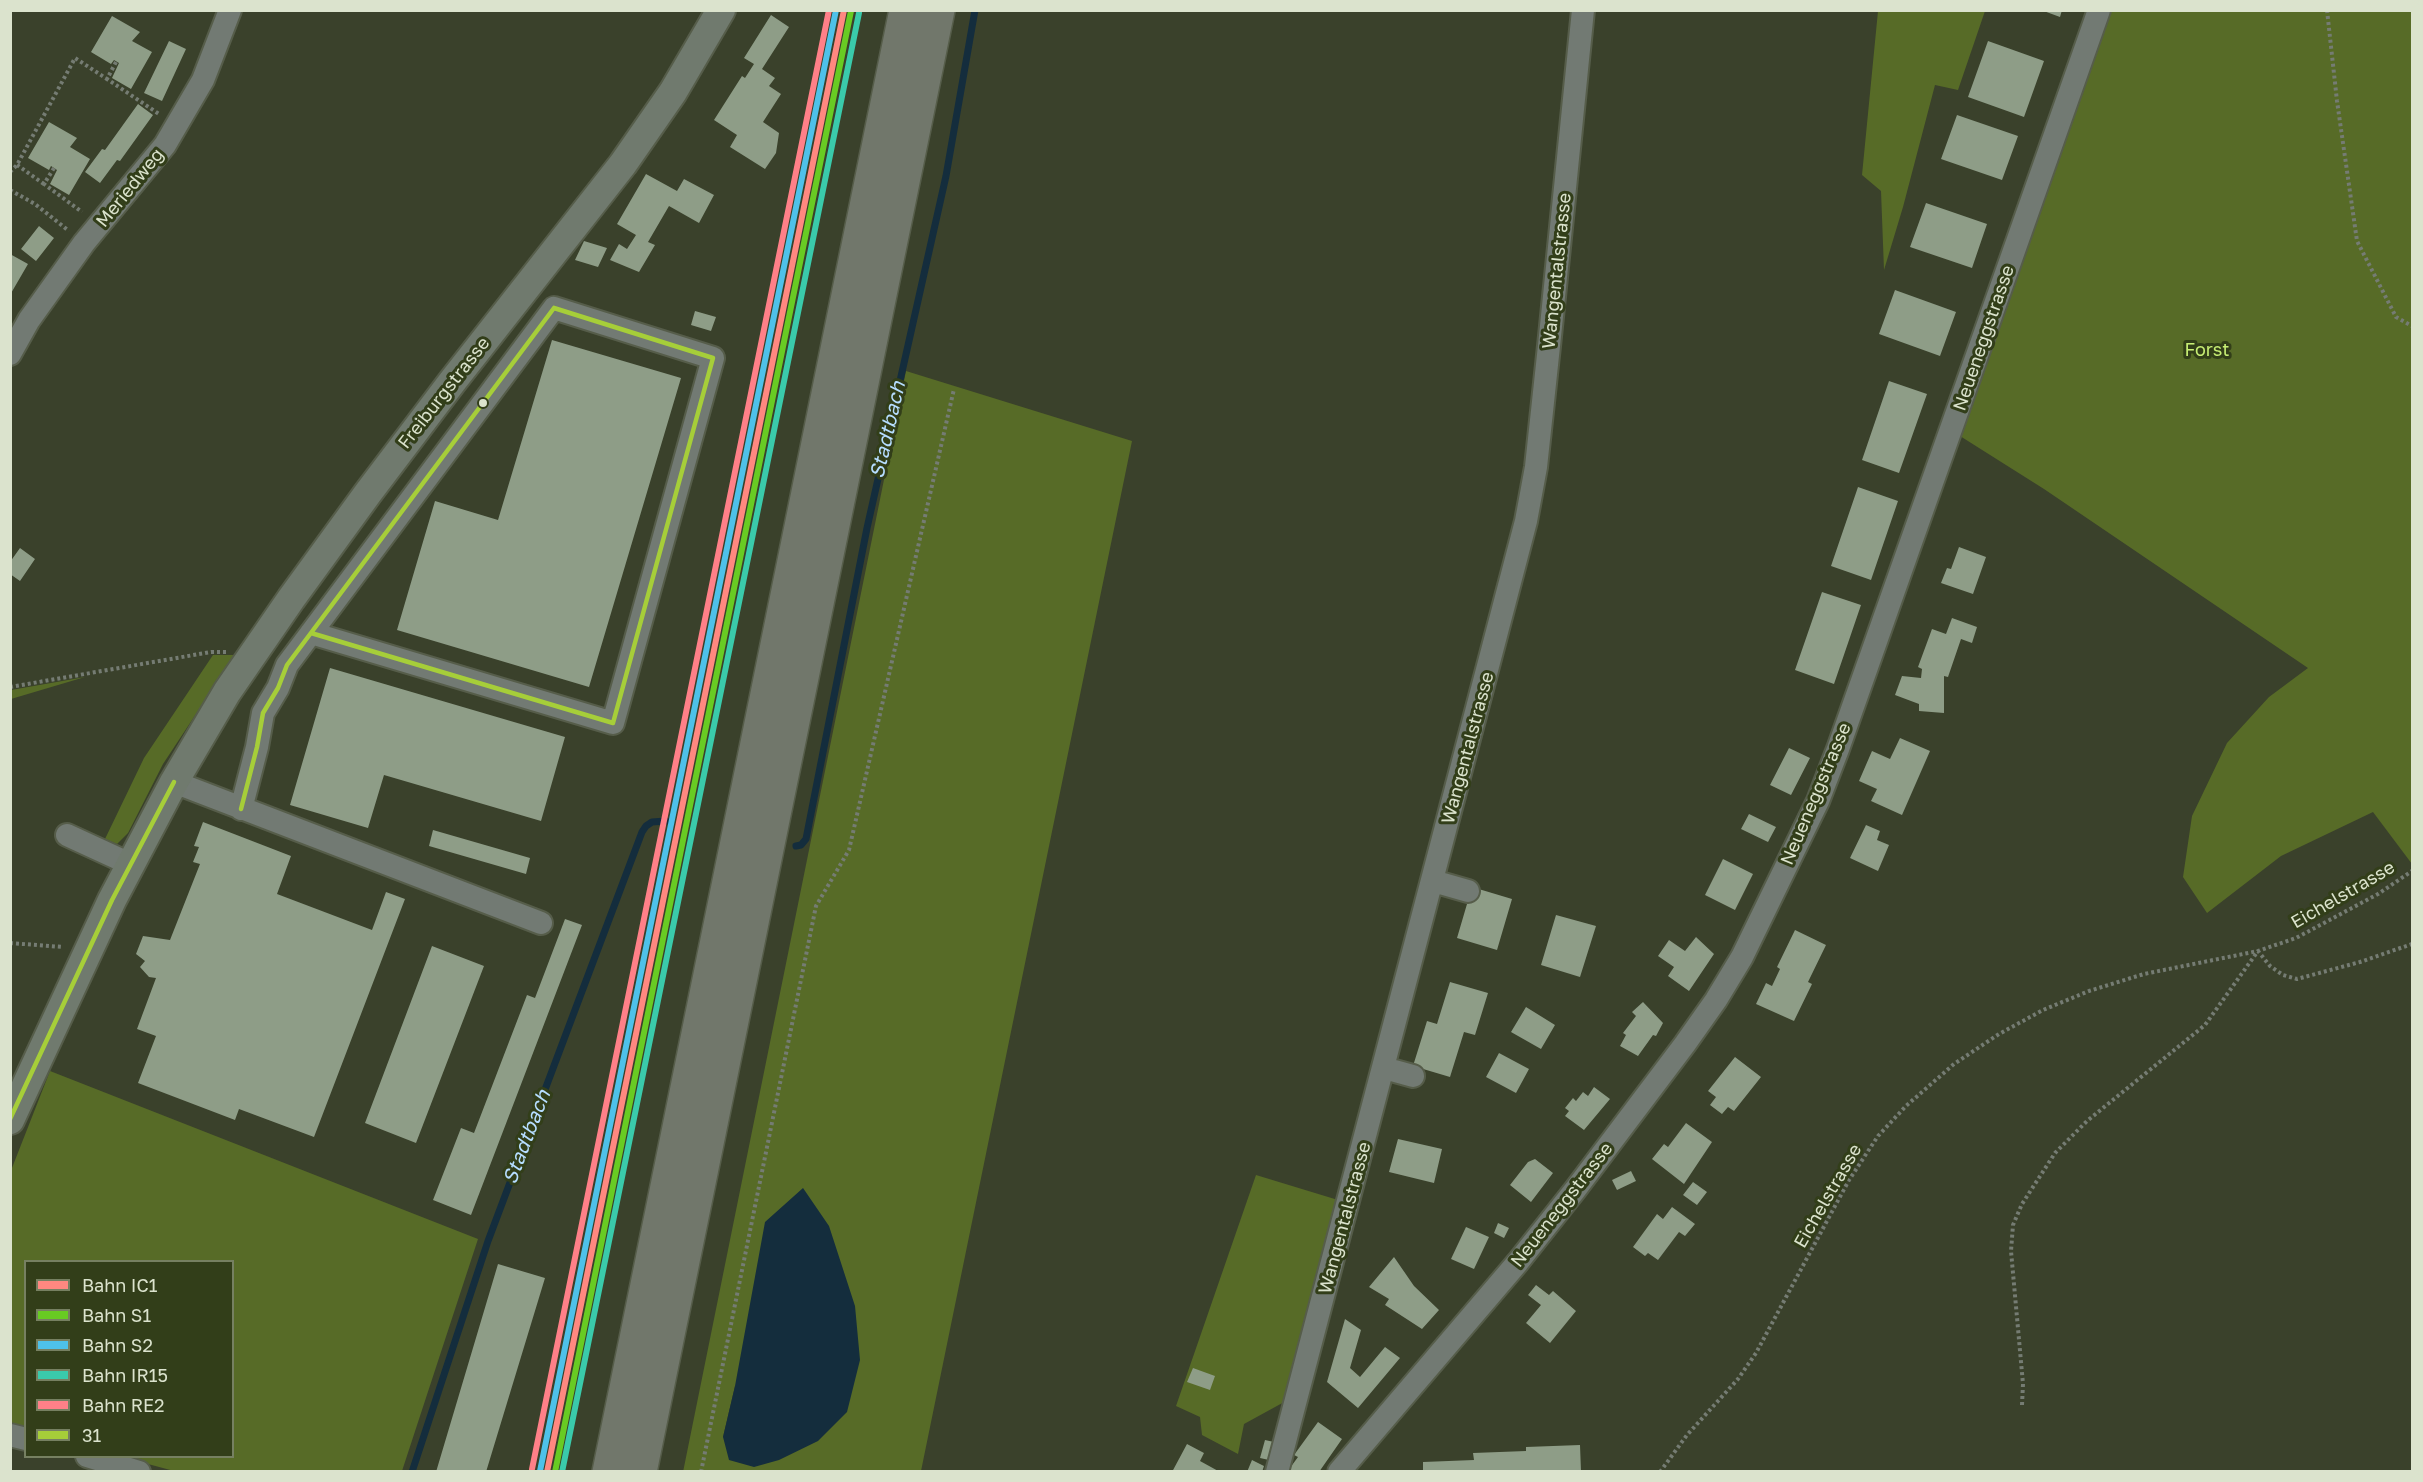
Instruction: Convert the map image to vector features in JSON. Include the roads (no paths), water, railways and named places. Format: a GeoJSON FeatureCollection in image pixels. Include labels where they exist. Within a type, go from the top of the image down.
{"type":"FeatureCollection","features":[{"type":"Feature","properties":{"kind":"highway"},"geometry":{"type":"LineString","coordinates":[[609,1472],[906,10]]}},
{"type":"Feature","properties":{"kind":"highway"},"geometry":{"type":"LineString","coordinates":[[640,1472],[938,10]]}},
{"type":"Feature","properties":{"kind":"main road","name":"Freiburgstrasse"},"geometry":{"type":"LineString","coordinates":[[10,1120],[130,864],[174,782],[254,652],[329,545],[407,440],[618,172],[673,92],[721,10]]}},
{"type":"Feature","properties":{"kind":"street","name":"Meriedweg"},"geometry":{"type":"LineString","coordinates":[[10,354],[29,320],[84,243],[165,145],[177,127],[203,80],[231,10]]}},
{"type":"Feature","properties":{"kind":"street","name":"Wangentalstrasse"},"geometry":{"type":"LineString","coordinates":[[1277,1472],[1513,577],[1536,467],[1583,10]]}},
{"type":"Feature","properties":{"kind":"street","name":"Neueneggstrasse"},"geometry":{"type":"LineString","coordinates":[[1339,1472],[1518,1262],[1575,1190],[1685,1044],[1716,1000],[1742,957],[1818,801],[1838,749],[2099,10]]}},
{"type":"Feature","properties":{"kind":"street","name":"Freiburgstrasse"},"geometry":{"type":"LineString","coordinates":[[241,809],[258,747],[263,714],[278,688],[287,665],[310,633],[554,308],[713,358],[613,723],[310,633]]}},
{"type":"Feature","properties":{"kind":"street"},"geometry":{"type":"LineString","coordinates":[[174,782],[542,923]]}},
{"type":"Feature","properties":{"kind":"street"},"geometry":{"type":"LineString","coordinates":[[67,835],[130,864]]}},
{"type":"Feature","properties":{"kind":"street"},"geometry":{"type":"LineString","coordinates":[[1433,880],[1468,891]]}},
{"type":"Feature","properties":{"kind":"street"},"geometry":{"type":"LineString","coordinates":[[1384,1068],[1413,1076]]}},
{"type":"Feature","properties":{"kind":"street"},"geometry":{"type":"LineString","coordinates":[[94,1458],[139,1472]]}},
{"type":"Feature","properties":{"kind":"water"},"geometry":{"type":"Polygon","coordinates":[[[803,1188],[829,1226],[855,1306],[860,1360],[847,1412],[818,1441],[779,1460],[754,1467],[729,1460],[723,1437],[735,1386],[765,1222],[803,1188]]]}},
{"type":"Feature","properties":{"kind":"waterway","name":"Stadtbach"},"geometry":{"type":"LineString","coordinates":[[796,846],[801,845],[806,839],[867,528],[946,176],[975,10]]}},
{"type":"Feature","properties":{"kind":"waterway","name":"Stadtbach"},"geometry":{"type":"LineString","coordinates":[[412,1472],[488,1241],[642,832],[652,822],[666,821]]}},
{"type":"Feature","properties":{"kind":"rail line","name":"RE2"},"geometry":{"type":"LineString","coordinates":[[532,1469],[829,10]]}},
{"type":"Feature","properties":{"kind":"rail line","name":"S2"},"geometry":{"type":"LineString","coordinates":[[540,1471],[836,10]]}},
{"type":"Feature","properties":{"kind":"rail line","name":"IC1"},"geometry":{"type":"LineString","coordinates":[[547,1472],[844,10]]}},
{"type":"Feature","properties":{"kind":"rail line","name":"S1"},"geometry":{"type":"LineString","coordinates":[[555,1472],[851,11]]}},
{"type":"Feature","properties":{"kind":"rail line","name":"IR15"},"geometry":{"type":"LineString","coordinates":[[562,1472],[859,13]]}},
{"type":"Feature","properties":{"kind":"park label","name":"Forst"},"geometry":{"type":"Point","coordinates":[2207,350]}}]}
